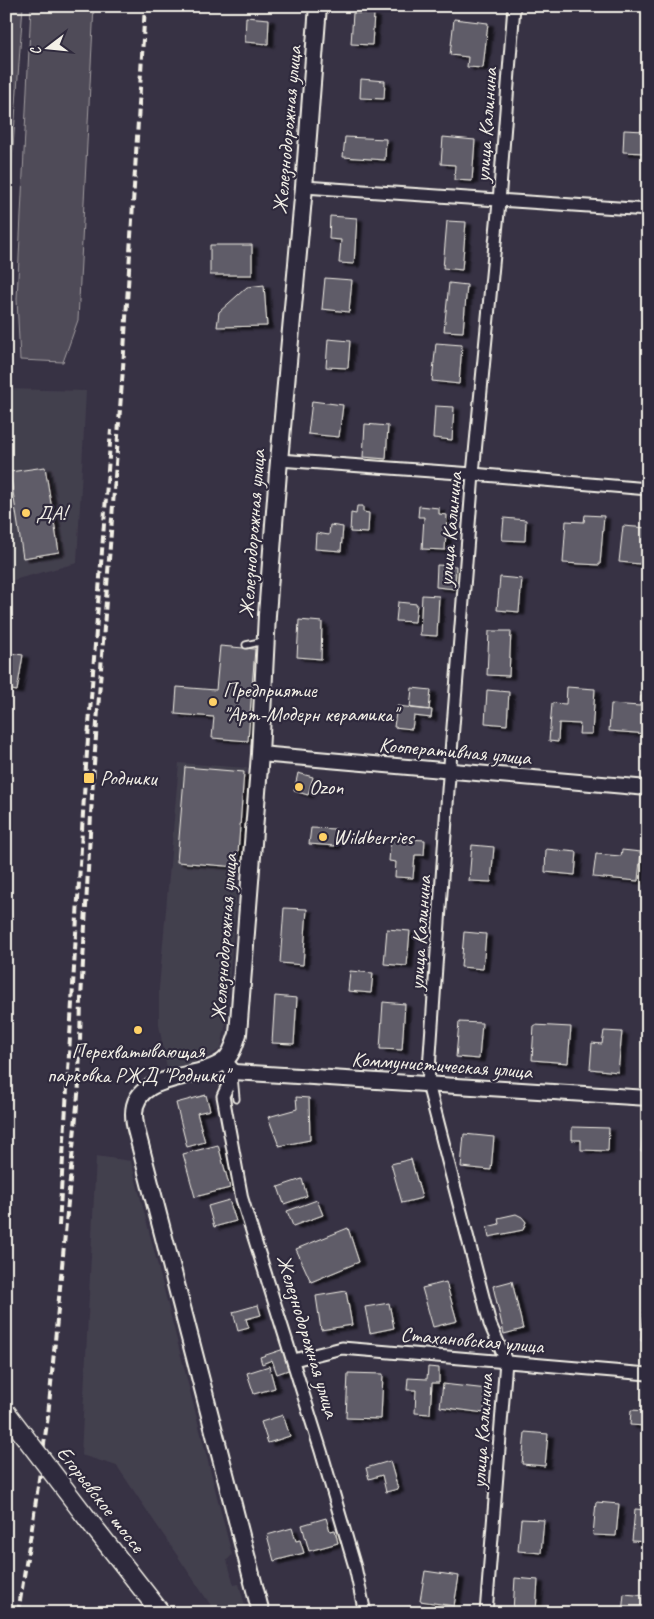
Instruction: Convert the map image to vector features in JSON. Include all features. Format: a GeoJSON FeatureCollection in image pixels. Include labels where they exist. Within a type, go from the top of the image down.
{"type":"FeatureCollection","features":[{"type":"Feature","properties":{"kind":"main road","name":"Железнодорожная улица"},"geometry":{"type":"LineString","coordinates":[[229,1067],[238,1034],[260,754],[279,460],[304,187],[318,6]]}},
{"type":"Feature","properties":{"kind":"main road"},"geometry":{"type":"LineString","coordinates":[[229,1067],[208,1070],[149,1087],[141,1093],[135,1104],[134,1115],[140,1146],[261,1613]]}},
{"type":"Feature","properties":{"kind":"main road","name":"Егорьевское шоссе"},"geometry":{"type":"LineString","coordinates":[[6,1412],[161,1613]]}},
{"type":"Feature","properties":{"kind":"street","name":"улица Калинина"},"geometry":{"type":"LineString","coordinates":[[486,1613],[506,1361],[490,1324],[428,1084],[473,474],[499,202],[514,6]]}},
{"type":"Feature","properties":{"kind":"street"},"geometry":{"type":"LineString","coordinates":[[304,187],[499,202],[648,210]]}},
{"type":"Feature","properties":{"kind":"street"},"geometry":{"type":"LineString","coordinates":[[279,460],[648,489]]}},
{"type":"Feature","properties":{"kind":"street","name":"Кооперативная улица"},"geometry":{"type":"LineString","coordinates":[[260,754],[648,788]]}},
{"type":"Feature","properties":{"kind":"street","name":"Коммунистическая улица"},"geometry":{"type":"LineString","coordinates":[[229,1067],[428,1084],[648,1098]]}},
{"type":"Feature","properties":{"kind":"street","name":"Железнодорожная улица"},"geometry":{"type":"LineString","coordinates":[[229,1067],[223,1096],[242,1199],[294,1360],[355,1567],[365,1613]]}},
{"type":"Feature","properties":{"kind":"street","name":"Стахановская улица"},"geometry":{"type":"LineString","coordinates":[[294,1360],[342,1348],[648,1374]]}},
{"type":"Feature","properties":{"kind":"lane"},"geometry":{"type":"LineString","coordinates":[[246,645],[266,641]]}},
{"type":"Feature","properties":{"kind":"lane"},"geometry":{"type":"LineString","coordinates":[[229,1067],[236,1099]]}},
{"type":"Feature","properties":{"kind":"shaded area"},"geometry":{"type":"Polygon","coordinates":[[[6,6],[23,6],[6,246],[6,6]]]}},
{"type":"Feature","properties":{"kind":"shaded area"},"geometry":{"type":"Polygon","coordinates":[[[31,6],[94,6],[78,320],[63,362],[20,360],[17,299],[31,6]]]}},
{"type":"Feature","properties":{"kind":"shaded area"},"geometry":{"type":"Polygon","coordinates":[[[6,389],[86,391],[77,563],[6,582],[6,389]]]}},
{"type":"Feature","properties":{"kind":"shaded area"},"geometry":{"type":"Polygon","coordinates":[[[179,763],[247,768],[226,1022],[221,1049],[201,1061],[167,1069],[159,1025],[159,988],[179,763]]]}},
{"type":"Feature","properties":{"kind":"shaded area"},"geometry":{"type":"Polygon","coordinates":[[[96,1156],[131,1161],[232,1555],[227,1560],[234,1585],[239,1584],[247,1613],[216,1613],[117,1466],[81,1455],[96,1156]]]}},
{"type":"Feature","properties":{"kind":"building"},"geometry":{"type":"Polygon","coordinates":[[[353,13],[374,14],[372,45],[351,44],[353,13]]]}},
{"type":"Feature","properties":{"kind":"building"},"geometry":{"type":"Polygon","coordinates":[[[246,17],[269,19],[268,44],[245,42],[246,17]]]}},
{"type":"Feature","properties":{"kind":"building"},"geometry":{"type":"Polygon","coordinates":[[[454,19],[488,23],[483,68],[467,67],[468,57],[450,55],[454,19]]]}},
{"type":"Feature","properties":{"kind":"building"},"geometry":{"type":"Polygon","coordinates":[[[361,79],[385,81],[384,99],[360,98],[361,79]]]}},
{"type":"Feature","properties":{"kind":"building"},"geometry":{"type":"Polygon","coordinates":[[[624,130],[645,131],[644,153],[623,152],[624,130]]]}},
{"type":"Feature","properties":{"kind":"building"},"geometry":{"type":"Polygon","coordinates":[[[345,137],[386,139],[385,160],[343,157],[345,137]]]}},
{"type":"Feature","properties":{"kind":"building"},"geometry":{"type":"Polygon","coordinates":[[[443,137],[475,140],[472,181],[454,180],[455,165],[441,164],[443,137]]]}},
{"type":"Feature","properties":{"kind":"building"},"geometry":{"type":"Polygon","coordinates":[[[330,216],[357,218],[354,264],[339,263],[341,240],[329,239],[330,216]]]}},
{"type":"Feature","properties":{"kind":"building"},"geometry":{"type":"Polygon","coordinates":[[[447,221],[466,222],[462,270],[443,268],[447,221]]]}},
{"type":"Feature","properties":{"kind":"building"},"geometry":{"type":"Polygon","coordinates":[[[210,245],[252,245],[252,275],[210,275],[210,245]]]}},
{"type":"Feature","properties":{"kind":"building"},"geometry":{"type":"Polygon","coordinates":[[[325,278],[352,280],[349,312],[322,309],[325,278]]]}},
{"type":"Feature","properties":{"kind":"building"},"geometry":{"type":"Polygon","coordinates":[[[449,283],[467,285],[463,332],[444,331],[449,283]]]}},
{"type":"Feature","properties":{"kind":"building"},"geometry":{"type":"Polygon","coordinates":[[[264,285],[267,326],[217,327],[219,312],[247,287],[264,285]]]}},
{"type":"Feature","properties":{"kind":"building"},"geometry":{"type":"Polygon","coordinates":[[[328,339],[350,341],[348,368],[326,367],[328,339]]]}},
{"type":"Feature","properties":{"kind":"building"},"geometry":{"type":"Polygon","coordinates":[[[436,343],[462,345],[459,384],[432,381],[436,343]]]}},
{"type":"Feature","properties":{"kind":"building"},"geometry":{"type":"Polygon","coordinates":[[[312,401],[343,405],[339,437],[308,434],[312,401]]]}},
{"type":"Feature","properties":{"kind":"building"},"geometry":{"type":"Polygon","coordinates":[[[435,406],[454,407],[452,440],[433,438],[435,406]]]}},
{"type":"Feature","properties":{"kind":"building"},"geometry":{"type":"Polygon","coordinates":[[[365,424],[388,426],[386,459],[363,457],[365,424]]]}},
{"type":"Feature","properties":{"kind":"building"},"geometry":{"type":"Polygon","coordinates":[[[45,467],[59,552],[23,558],[10,472],[45,467]]]}},
{"type":"Feature","properties":{"kind":"building"},"geometry":{"type":"Polygon","coordinates":[[[357,506],[363,506],[363,512],[369,513],[368,533],[350,532],[351,513],[356,514],[357,506]]]}},
{"type":"Feature","properties":{"kind":"building"},"geometry":{"type":"Polygon","coordinates":[[[419,506],[439,508],[439,514],[447,515],[445,550],[422,549],[424,517],[418,517],[419,506]]]}},
{"type":"Feature","properties":{"kind":"building"},"geometry":{"type":"Polygon","coordinates":[[[585,515],[604,516],[600,565],[563,563],[566,521],[584,522],[585,515]]]}},
{"type":"Feature","properties":{"kind":"building"},"geometry":{"type":"Polygon","coordinates":[[[504,518],[526,520],[525,541],[502,540],[504,518]]]}},
{"type":"Feature","properties":{"kind":"building"},"geometry":{"type":"Polygon","coordinates":[[[330,525],[343,527],[341,551],[315,549],[316,533],[329,535],[330,525]]]}},
{"type":"Feature","properties":{"kind":"building"},"geometry":{"type":"Polygon","coordinates":[[[623,526],[648,528],[648,555],[641,555],[640,564],[619,562],[623,526]]]}},
{"type":"Feature","properties":{"kind":"building"},"geometry":{"type":"Polygon","coordinates":[[[437,565],[456,566],[455,589],[436,587],[437,565]]]}},
{"type":"Feature","properties":{"kind":"building"},"geometry":{"type":"Polygon","coordinates":[[[500,577],[522,579],[519,612],[497,610],[500,577]]]}},
{"type":"Feature","properties":{"kind":"building"},"geometry":{"type":"Polygon","coordinates":[[[422,595],[439,596],[437,636],[420,635],[422,595]]]}},
{"type":"Feature","properties":{"kind":"building"},"geometry":{"type":"Polygon","coordinates":[[[398,602],[417,604],[415,622],[396,621],[398,602]]]}},
{"type":"Feature","properties":{"kind":"building"},"geometry":{"type":"Polygon","coordinates":[[[299,620],[322,622],[321,659],[297,657],[299,620]]]}},
{"type":"Feature","properties":{"kind":"building"},"geometry":{"type":"Polygon","coordinates":[[[489,631],[511,631],[509,676],[487,675],[489,631]]]}},
{"type":"Feature","properties":{"kind":"building","name":"Предприятие \"Арт-Модерн керамика\""},"geometry":{"type":"Polygon","coordinates":[[[220,646],[255,649],[248,741],[212,738],[214,717],[175,714],[177,687],[216,690],[220,646]]]}},
{"type":"Feature","properties":{"kind":"building"},"geometry":{"type":"Polygon","coordinates":[[[10,653],[23,655],[17,691],[6,689],[6,664],[10,653]]]}},
{"type":"Feature","properties":{"kind":"building"},"geometry":{"type":"Polygon","coordinates":[[[567,687],[595,689],[592,734],[579,734],[580,724],[559,723],[558,742],[549,741],[552,703],[566,704],[567,687]]]}},
{"type":"Feature","properties":{"kind":"building"},"geometry":{"type":"Polygon","coordinates":[[[412,688],[431,690],[429,710],[410,708],[412,688]]]}},
{"type":"Feature","properties":{"kind":"building"},"geometry":{"type":"Polygon","coordinates":[[[487,690],[509,692],[507,725],[485,723],[487,690]]]}},
{"type":"Feature","properties":{"kind":"building"},"geometry":{"type":"Polygon","coordinates":[[[641,696],[648,696],[648,734],[609,731],[611,704],[640,706],[641,696]]]}},
{"type":"Feature","properties":{"kind":"building"},"geometry":{"type":"Polygon","coordinates":[[[397,706],[432,710],[431,718],[414,716],[412,729],[394,727],[397,706]]]}},
{"type":"Feature","properties":{"kind":"building"},"geometry":{"type":"Polygon","coordinates":[[[185,767],[244,772],[237,867],[177,862],[185,767]]]}},
{"type":"Feature","properties":{"kind":"building"},"geometry":{"type":"Polygon","coordinates":[[[298,773],[313,777],[308,795],[294,791],[298,773]]]}},
{"type":"Feature","properties":{"kind":"building","name":"Wildberries"},"geometry":{"type":"Polygon","coordinates":[[[311,828],[336,829],[335,846],[309,844],[311,828]]]}},
{"type":"Feature","properties":{"kind":"building"},"geometry":{"type":"Polygon","coordinates":[[[391,838],[425,840],[424,855],[415,855],[413,878],[395,877],[396,862],[389,861],[391,838]]]}},
{"type":"Feature","properties":{"kind":"building"},"geometry":{"type":"Polygon","coordinates":[[[472,845],[494,847],[491,882],[469,881],[472,845]]]}},
{"type":"Feature","properties":{"kind":"building"},"geometry":{"type":"Polygon","coordinates":[[[546,849],[577,852],[575,875],[545,872],[546,849]]]}},
{"type":"Feature","properties":{"kind":"building"},"geometry":{"type":"Polygon","coordinates":[[[622,850],[641,852],[638,881],[593,877],[596,854],[621,856],[622,850]]]}},
{"type":"Feature","properties":{"kind":"building"},"geometry":{"type":"Polygon","coordinates":[[[284,908],[307,909],[303,965],[280,963],[284,908]]]}},
{"type":"Feature","properties":{"kind":"building"},"geometry":{"type":"Polygon","coordinates":[[[387,929],[410,931],[407,966],[384,964],[387,929]]]}},
{"type":"Feature","properties":{"kind":"building"},"geometry":{"type":"Polygon","coordinates":[[[464,932],[486,934],[483,969],[461,967],[464,932]]]}},
{"type":"Feature","properties":{"kind":"building"},"geometry":{"type":"Polygon","coordinates":[[[350,971],[373,973],[371,993],[348,991],[350,971]]]}},
{"type":"Feature","properties":{"kind":"building"},"geometry":{"type":"Polygon","coordinates":[[[275,996],[297,998],[294,1044],[272,1043],[275,996]]]}},
{"type":"Feature","properties":{"kind":"building"},"geometry":{"type":"Polygon","coordinates":[[[383,1002],[405,1004],[402,1050],[380,1049],[383,1002]]]}},
{"type":"Feature","properties":{"kind":"building"},"geometry":{"type":"Polygon","coordinates":[[[459,1022],[482,1023],[479,1059],[456,1057],[459,1022]]]}},
{"type":"Feature","properties":{"kind":"building"},"geometry":{"type":"Polygon","coordinates":[[[534,1025],[571,1027],[568,1063],[532,1060],[534,1025]]]}},
{"type":"Feature","properties":{"kind":"building"},"geometry":{"type":"Polygon","coordinates":[[[604,1031],[622,1032],[618,1072],[590,1069],[592,1043],[602,1044],[604,1031]]]}},
{"type":"Feature","properties":{"kind":"building"},"geometry":{"type":"Polygon","coordinates":[[[206,1095],[210,1110],[197,1113],[205,1142],[187,1147],[176,1103],[206,1095]]]}},
{"type":"Feature","properties":{"kind":"building"},"geometry":{"type":"Polygon","coordinates":[[[296,1097],[309,1098],[310,1140],[279,1146],[268,1117],[297,1109],[296,1097]]]}},
{"type":"Feature","properties":{"kind":"building"},"geometry":{"type":"Polygon","coordinates":[[[644,1121],[648,1122],[648,1152],[641,1152],[644,1121]]]}},
{"type":"Feature","properties":{"kind":"building"},"geometry":{"type":"Polygon","coordinates":[[[572,1127],[609,1128],[608,1151],[581,1150],[581,1140],[572,1140],[572,1127]]]}},
{"type":"Feature","properties":{"kind":"building"},"geometry":{"type":"Polygon","coordinates":[[[464,1134],[494,1137],[491,1170],[461,1167],[464,1134]]]}},
{"type":"Feature","properties":{"kind":"building"},"geometry":{"type":"Polygon","coordinates":[[[218,1145],[230,1188],[195,1197],[183,1154],[218,1145]]]}},
{"type":"Feature","properties":{"kind":"building"},"geometry":{"type":"Polygon","coordinates":[[[411,1159],[422,1198],[402,1203],[391,1164],[411,1159]]]}},
{"type":"Feature","properties":{"kind":"building"},"geometry":{"type":"Polygon","coordinates":[[[302,1179],[307,1196],[284,1204],[278,1187],[302,1179]]]}},
{"type":"Feature","properties":{"kind":"building"},"geometry":{"type":"Polygon","coordinates":[[[646,1187],[648,1187],[648,1226],[643,1225],[646,1187]]]}},
{"type":"Feature","properties":{"kind":"building"},"geometry":{"type":"Polygon","coordinates":[[[229,1200],[236,1221],[214,1227],[208,1206],[229,1200]]]}},
{"type":"Feature","properties":{"kind":"building"},"geometry":{"type":"Polygon","coordinates":[[[317,1200],[323,1215],[293,1226],[287,1211],[317,1200]]]}},
{"type":"Feature","properties":{"kind":"building"},"geometry":{"type":"Polygon","coordinates":[[[516,1214],[526,1222],[523,1230],[489,1237],[487,1227],[499,1224],[498,1218],[516,1214]]]}},
{"type":"Feature","properties":{"kind":"building"},"geometry":{"type":"Polygon","coordinates":[[[348,1228],[359,1262],[311,1282],[296,1249],[348,1228]]]}},
{"type":"Feature","properties":{"kind":"building"},"geometry":{"type":"Polygon","coordinates":[[[512,1281],[523,1329],[504,1334],[493,1286],[512,1281]]]}},
{"type":"Feature","properties":{"kind":"building"},"geometry":{"type":"Polygon","coordinates":[[[446,1282],[457,1321],[433,1327],[422,1288],[446,1282]]]}},
{"type":"Feature","properties":{"kind":"building"},"geometry":{"type":"Polygon","coordinates":[[[346,1291],[352,1325],[321,1330],[316,1296],[346,1291]]]}},
{"type":"Feature","properties":{"kind":"building"},"geometry":{"type":"Polygon","coordinates":[[[389,1303],[394,1328],[370,1333],[365,1307],[389,1303]]]}},
{"type":"Feature","properties":{"kind":"building"},"geometry":{"type":"Polygon","coordinates":[[[258,1305],[261,1315],[246,1319],[249,1328],[238,1331],[233,1312],[258,1305]]]}},
{"type":"Feature","properties":{"kind":"building"},"geometry":{"type":"Polygon","coordinates":[[[644,1310],[648,1310],[648,1342],[641,1341],[644,1310]]]}},
{"type":"Feature","properties":{"kind":"building"},"geometry":{"type":"Polygon","coordinates":[[[284,1349],[291,1369],[277,1374],[272,1360],[262,1364],[260,1357],[284,1349]]]}},
{"type":"Feature","properties":{"kind":"building"},"geometry":{"type":"Polygon","coordinates":[[[269,1366],[275,1388],[254,1394],[247,1373],[269,1366]]]}},
{"type":"Feature","properties":{"kind":"building"},"geometry":{"type":"Polygon","coordinates":[[[428,1367],[439,1368],[439,1383],[432,1383],[430,1414],[415,1413],[416,1390],[407,1390],[408,1378],[427,1379],[428,1367]]]}},
{"type":"Feature","properties":{"kind":"building"},"geometry":{"type":"Polygon","coordinates":[[[348,1373],[383,1374],[381,1419],[346,1418],[348,1373]]]}},
{"type":"Feature","properties":{"kind":"building"},"geometry":{"type":"Polygon","coordinates":[[[443,1384],[487,1389],[484,1413],[440,1407],[443,1384]]]}},
{"type":"Feature","properties":{"kind":"building"},"geometry":{"type":"Polygon","coordinates":[[[631,1410],[648,1411],[648,1433],[645,1433],[645,1426],[630,1425],[631,1410]]]}},
{"type":"Feature","properties":{"kind":"building"},"geometry":{"type":"Polygon","coordinates":[[[283,1415],[290,1436],[268,1443],[261,1422],[283,1415]]]}},
{"type":"Feature","properties":{"kind":"building"},"geometry":{"type":"Polygon","coordinates":[[[525,1432],[548,1434],[545,1466],[522,1464],[525,1432]]]}},
{"type":"Feature","properties":{"kind":"building"},"geometry":{"type":"Polygon","coordinates":[[[390,1461],[398,1489],[386,1492],[382,1475],[369,1479],[366,1468],[390,1461]]]}},
{"type":"Feature","properties":{"kind":"building"},"geometry":{"type":"Polygon","coordinates":[[[596,1502],[619,1504],[616,1536],[593,1535],[596,1502]]]}},
{"type":"Feature","properties":{"kind":"building"},"geometry":{"type":"Polygon","coordinates":[[[635,1509],[648,1510],[648,1542],[632,1541],[635,1509]]]}},
{"type":"Feature","properties":{"kind":"building"},"geometry":{"type":"Polygon","coordinates":[[[326,1518],[330,1531],[335,1530],[338,1543],[309,1551],[302,1525],[326,1518]]]}},
{"type":"Feature","properties":{"kind":"building"},"geometry":{"type":"Polygon","coordinates":[[[521,1519],[544,1520],[541,1553],[518,1551],[521,1519]]]}},
{"type":"Feature","properties":{"kind":"building"},"geometry":{"type":"Polygon","coordinates":[[[292,1528],[296,1541],[300,1540],[304,1553],[274,1561],[267,1535],[292,1528]]]}},
{"type":"Feature","properties":{"kind":"building"},"geometry":{"type":"Polygon","coordinates":[[[425,1571],[459,1576],[454,1606],[420,1601],[425,1571]]]}},
{"type":"Feature","properties":{"kind":"building"},"geometry":{"type":"Polygon","coordinates":[[[515,1578],[538,1580],[536,1612],[513,1611],[515,1578]]]}},
{"type":"Feature","properties":{"kind":"building"},"geometry":{"type":"Polygon","coordinates":[[[624,1594],[647,1596],[646,1613],[622,1613],[624,1594]]]}},
{"type":"Feature","properties":{"kind":"railway"},"geometry":{"type":"LineString","coordinates":[[18,1613],[48,1416],[79,1084],[81,999],[93,778],[123,368],[145,6]]}},
{"type":"Feature","properties":{"kind":"railway"},"geometry":{"type":"LineString","coordinates":[[59,1226],[85,779],[111,430]]}},
{"type":"Feature","properties":{"kind":"place","name":"ДА!"},"geometry":{"type":"Point","coordinates":[26,513]}},
{"type":"Feature","properties":{"kind":"place","name":"Предприятие \"Арт-Модерн керамика\""},"geometry":{"type":"Point","coordinates":[213,702]}},
{"type":"Feature","properties":{"kind":"place","name":"Родники"},"geometry":{"type":"Point","coordinates":[89,778]}},
{"type":"Feature","properties":{"kind":"place","name":"Ozon"},"geometry":{"type":"Point","coordinates":[299,787]}},
{"type":"Feature","properties":{"kind":"place","name":"Wildberries"},"geometry":{"type":"Point","coordinates":[323,837]}},
{"type":"Feature","properties":{"kind":"place","name":"Перехватывающая парковка РЖД \"Родники\""},"geometry":{"type":"Point","coordinates":[138,1030]}}]}
